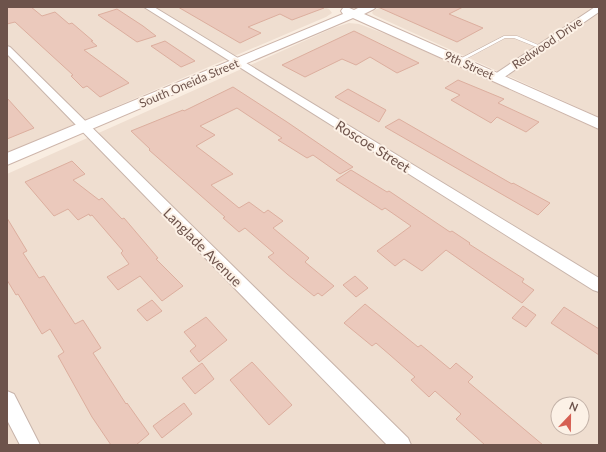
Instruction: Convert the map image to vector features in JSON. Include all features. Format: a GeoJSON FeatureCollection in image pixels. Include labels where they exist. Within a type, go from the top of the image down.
{"type":"FeatureCollection","features":[{"type":"Feature","properties":{"kind":"street","name":"Roscoe Street"},"geometry":{"type":"LineString","coordinates":[[148,7],[599,286]]}},
{"type":"Feature","properties":{"kind":"street","name":"9th Street"},"geometry":{"type":"LineString","coordinates":[[338,7],[599,124]]}},
{"type":"Feature","properties":{"kind":"street","name":"South Oneida Street"},"geometry":{"type":"LineString","coordinates":[[7,159],[370,7]]}},
{"type":"Feature","properties":{"kind":"street","name":"Redwood Drive"},"geometry":{"type":"LineString","coordinates":[[496,78],[599,8]]}},
{"type":"Feature","properties":{"kind":"street","name":"Langlade Avenue"},"geometry":{"type":"LineString","coordinates":[[7,49],[400,445]]}},
{"type":"Feature","properties":{"kind":"street"},"geometry":{"type":"LineString","coordinates":[[7,400],[30,445]]}},
{"type":"Feature","properties":{"kind":"lane"},"geometry":{"type":"LineString","coordinates":[[458,60],[504,37],[515,37],[541,47]]}},
{"type":"Feature","properties":{"kind":"shaded area"},"geometry":{"type":"Polygon","coordinates":[[[7,7],[324,7],[329,9],[332,13],[326,17],[7,153],[7,7]]]}},
{"type":"Feature","properties":{"kind":"shaded area"},"geometry":{"type":"Polygon","coordinates":[[[381,7],[599,7],[599,117],[372,13],[381,7]]]}},
{"type":"Feature","properties":{"kind":"shaded area"},"geometry":{"type":"Polygon","coordinates":[[[349,23],[359,24],[391,36],[599,130],[599,445],[7,445],[7,174],[333,28],[349,23]]]}},
{"type":"Feature","properties":{"kind":"building"},"geometry":{"type":"Polygon","coordinates":[[[7,7],[31,7],[42,16],[55,12],[69,24],[72,23],[97,46],[84,50],[129,83],[100,97],[87,86],[83,88],[71,76],[73,75],[15,22],[7,24],[7,7]]]}},
{"type":"Feature","properties":{"kind":"building"},"geometry":{"type":"Polygon","coordinates":[[[178,7],[324,8],[292,20],[280,14],[248,27],[261,33],[240,43],[178,7]]]}},
{"type":"Feature","properties":{"kind":"building"},"geometry":{"type":"Polygon","coordinates":[[[378,7],[463,7],[449,14],[483,28],[457,42],[378,7]]]}},
{"type":"Feature","properties":{"kind":"building"},"geometry":{"type":"Polygon","coordinates":[[[117,9],[156,36],[137,42],[98,15],[117,9]]]}},
{"type":"Feature","properties":{"kind":"building"},"geometry":{"type":"Polygon","coordinates":[[[354,31],[419,63],[397,73],[370,57],[356,65],[342,59],[305,77],[282,65],[354,31]]]}},
{"type":"Feature","properties":{"kind":"building"},"geometry":{"type":"Polygon","coordinates":[[[165,41],[195,61],[181,67],[151,46],[165,41]]]}},
{"type":"Feature","properties":{"kind":"building"},"geometry":{"type":"Polygon","coordinates":[[[458,80],[504,99],[498,103],[539,122],[526,132],[497,117],[491,123],[451,100],[460,95],[445,88],[458,80]]]}},
{"type":"Feature","properties":{"kind":"building"},"geometry":{"type":"Polygon","coordinates":[[[233,87],[353,167],[340,174],[313,155],[307,158],[278,140],[282,138],[237,108],[200,126],[215,135],[196,146],[233,174],[211,185],[239,208],[249,202],[264,213],[268,210],[283,221],[273,228],[309,258],[305,262],[334,286],[322,296],[318,293],[314,296],[287,274],[268,257],[274,253],[245,228],[239,232],[223,218],[225,217],[149,150],[150,149],[131,131],[183,110],[184,111],[233,87]]]}},
{"type":"Feature","properties":{"kind":"building"},"geometry":{"type":"Polygon","coordinates":[[[348,89],[386,110],[379,122],[335,97],[348,89]]]}},
{"type":"Feature","properties":{"kind":"building"},"geometry":{"type":"Polygon","coordinates":[[[7,98],[34,128],[7,139],[7,98]]]}},
{"type":"Feature","properties":{"kind":"building"},"geometry":{"type":"Polygon","coordinates":[[[399,119],[512,184],[513,183],[550,203],[538,215],[385,127],[399,119]]]}},
{"type":"Feature","properties":{"kind":"building"},"geometry":{"type":"Polygon","coordinates":[[[72,161],[85,174],[73,180],[99,200],[102,198],[122,219],[124,218],[158,258],[156,259],[183,286],[162,301],[140,276],[118,290],[107,277],[129,264],[121,253],[123,251],[92,215],[90,216],[89,214],[78,220],[68,209],[54,216],[25,182],[72,161]]]}},
{"type":"Feature","properties":{"kind":"building"},"geometry":{"type":"Polygon","coordinates":[[[351,170],[387,192],[389,191],[450,232],[452,231],[470,243],[469,244],[524,279],[522,282],[534,290],[522,303],[446,250],[422,271],[404,259],[395,266],[377,251],[411,226],[385,208],[382,210],[336,180],[351,170]]]}},
{"type":"Feature","properties":{"kind":"building"},"geometry":{"type":"Polygon","coordinates":[[[7,218],[27,251],[23,253],[39,278],[44,276],[75,324],[83,320],[101,348],[93,353],[126,404],[127,403],[149,434],[136,445],[111,445],[92,417],[58,356],[64,352],[50,329],[42,334],[18,294],[16,295],[7,280],[7,218]]]}},
{"type":"Feature","properties":{"kind":"building"},"geometry":{"type":"Polygon","coordinates":[[[355,276],[368,288],[356,297],[343,285],[355,276]]]}},
{"type":"Feature","properties":{"kind":"building"},"geometry":{"type":"Polygon","coordinates":[[[152,300],[162,311],[147,321],[137,310],[152,300]]]}},
{"type":"Feature","properties":{"kind":"building"},"geometry":{"type":"Polygon","coordinates":[[[365,304],[418,347],[421,345],[450,369],[456,363],[473,377],[468,382],[543,445],[485,445],[456,419],[461,414],[435,391],[429,397],[411,380],[415,377],[390,355],[376,343],[372,346],[344,323],[365,304]]]}},
{"type":"Feature","properties":{"kind":"building"},"geometry":{"type":"Polygon","coordinates":[[[523,306],[536,315],[526,327],[512,318],[523,306]]]}},
{"type":"Feature","properties":{"kind":"building"},"geometry":{"type":"Polygon","coordinates":[[[564,307],[599,329],[599,355],[551,323],[564,307]]]}},
{"type":"Feature","properties":{"kind":"building"},"geometry":{"type":"Polygon","coordinates":[[[206,317],[227,340],[199,362],[190,351],[196,346],[184,332],[206,317]]]}},
{"type":"Feature","properties":{"kind":"building"},"geometry":{"type":"Polygon","coordinates":[[[252,362],[292,405],[269,425],[230,380],[252,362]]]}},
{"type":"Feature","properties":{"kind":"building"},"geometry":{"type":"Polygon","coordinates":[[[202,363],[214,379],[195,394],[182,378],[202,363]]]}},
{"type":"Feature","properties":{"kind":"building"},"geometry":{"type":"Polygon","coordinates":[[[184,403],[192,414],[162,438],[153,426],[184,403]]]}}]}
